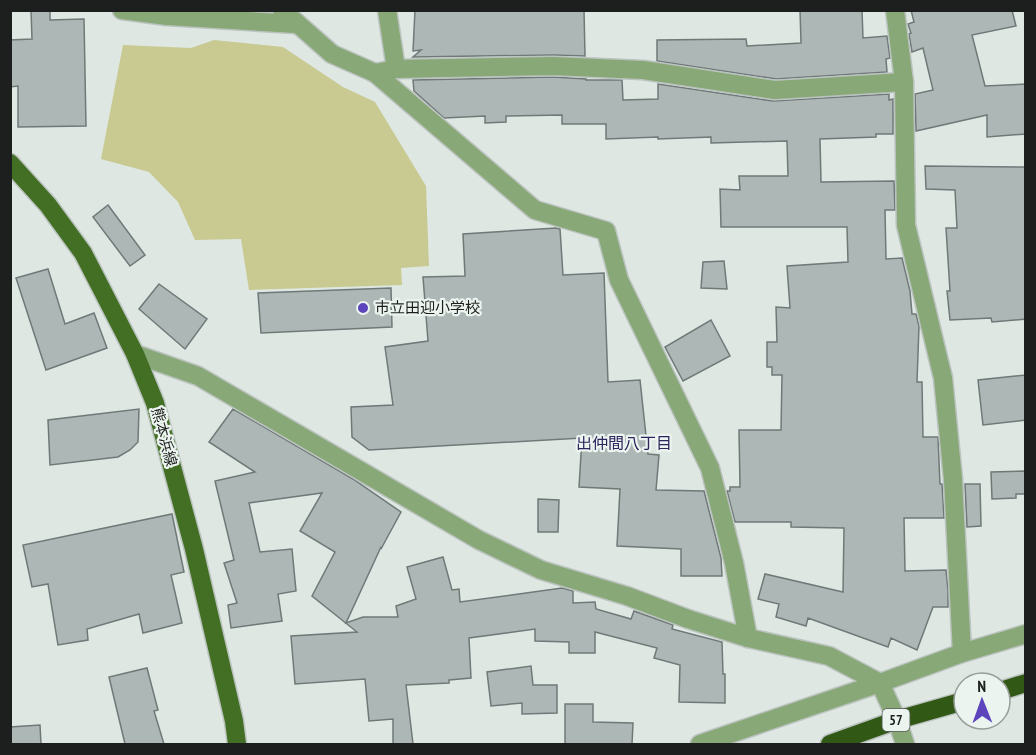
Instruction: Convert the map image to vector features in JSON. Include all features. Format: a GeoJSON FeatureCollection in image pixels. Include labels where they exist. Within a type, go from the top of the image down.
{"type":"FeatureCollection","features":[{"type":"Feature","properties":{"kind":"highway","name":"57"},"geometry":{"type":"LineString","coordinates":[[830,744],[897,720],[952,704]]}},
{"type":"Feature","properties":{"kind":"main road","name":"熊本浜線"},"geometry":{"type":"LineString","coordinates":[[10,163],[48,205],[83,254],[135,354],[155,403],[194,549],[234,721],[237,744]]}},
{"type":"Feature","properties":{"kind":"street"},"geometry":{"type":"LineString","coordinates":[[122,10],[167,16],[296,24]]}},
{"type":"Feature","properties":{"kind":"street"},"geometry":{"type":"LineString","coordinates":[[282,10],[332,54],[375,73],[535,210],[606,231],[619,280],[710,468],[734,563],[747,638]]}},
{"type":"Feature","properties":{"kind":"street"},"geometry":{"type":"LineString","coordinates":[[387,10],[396,69]]}},
{"type":"Feature","properties":{"kind":"street"},"geometry":{"type":"LineString","coordinates":[[895,10],[904,82],[906,225],[943,378],[953,479],[962,653]]}},
{"type":"Feature","properties":{"kind":"street"},"geometry":{"type":"LineString","coordinates":[[375,73],[396,69],[553,66],[633,70],[775,90],[904,82]]}},
{"type":"Feature","properties":{"kind":"street"},"geometry":{"type":"LineString","coordinates":[[135,354],[198,376],[479,540],[541,570],[627,596],[747,638],[829,656],[880,683],[905,744]]}},
{"type":"Feature","properties":{"kind":"street"},"geometry":{"type":"LineString","coordinates":[[700,744],[962,653],[1026,634]]}},
{"type":"Feature","properties":{"kind":"green space"},"geometry":{"type":"Polygon","coordinates":[[[214,40],[283,47],[343,87],[375,102],[426,186],[429,266],[401,268],[402,285],[249,290],[241,239],[195,240],[178,202],[149,172],[101,159],[123,45],[191,48],[214,40]]]}},
{"type":"Feature","properties":{"kind":"building"},"geometry":{"type":"Polygon","coordinates":[[[31,10],[50,10],[50,20],[84,19],[86,126],[18,127],[18,86],[10,87],[10,40],[32,39],[31,10]]]}},
{"type":"Feature","properties":{"kind":"building"},"geometry":{"type":"Polygon","coordinates":[[[415,10],[584,10],[585,56],[413,57],[421,50],[413,51],[415,10]]]}},
{"type":"Feature","properties":{"kind":"building"},"geometry":{"type":"Polygon","coordinates":[[[800,10],[862,10],[863,38],[887,36],[890,58],[886,59],[887,72],[776,79],[657,61],[657,40],[746,39],[747,46],[801,43],[800,10]]]}},
{"type":"Feature","properties":{"kind":"building"},"geometry":{"type":"Polygon","coordinates":[[[911,10],[1012,10],[1016,26],[972,35],[985,86],[1026,84],[1026,134],[987,137],[987,115],[916,131],[915,94],[933,90],[923,48],[912,52],[908,24],[914,22],[911,10]]]}},
{"type":"Feature","properties":{"kind":"building"},"geometry":{"type":"Polygon","coordinates":[[[553,77],[622,80],[623,100],[658,99],[658,84],[773,101],[889,94],[889,100],[893,99],[893,134],[876,134],[876,137],[820,139],[821,182],[894,181],[895,210],[885,210],[886,259],[902,258],[910,291],[912,314],[916,314],[919,326],[917,382],[922,382],[923,437],[938,437],[944,518],[904,518],[905,571],[946,570],[948,590],[948,607],[933,607],[917,650],[891,638],[888,647],[808,618],[806,626],[776,617],[779,604],[758,599],[765,574],[843,592],[844,528],[791,527],[791,522],[735,522],[727,491],[730,491],[730,487],[740,487],[739,430],[781,430],[782,375],[772,375],[772,367],[767,367],[767,342],[777,342],[776,307],[790,308],[787,266],[848,262],[847,227],[721,227],[720,189],[740,190],[739,176],[788,176],[787,141],[711,143],[711,137],[606,139],[606,124],[562,124],[562,115],[506,116],[506,122],[485,123],[485,116],[444,118],[414,91],[413,80],[553,77]]]}},
{"type":"Feature","properties":{"kind":"building"},"geometry":{"type":"Polygon","coordinates":[[[925,166],[1026,167],[1026,319],[992,322],[991,318],[950,320],[946,228],[957,228],[955,190],[926,189],[925,166]]]}},
{"type":"Feature","properties":{"kind":"building"},"geometry":{"type":"Polygon","coordinates":[[[108,205],[145,255],[130,266],[93,217],[108,205]]]}},
{"type":"Feature","properties":{"kind":"building"},"geometry":{"type":"Polygon","coordinates":[[[560,229],[563,275],[604,273],[608,382],[640,380],[648,454],[659,455],[656,490],[704,491],[721,558],[722,576],[681,576],[681,549],[617,546],[620,489],[579,487],[582,438],[369,450],[352,437],[351,407],[393,405],[385,347],[428,341],[423,277],[465,276],[463,234],[560,229]]]}},
{"type":"Feature","properties":{"kind":"building"},"geometry":{"type":"Polygon","coordinates":[[[724,261],[727,289],[701,288],[703,262],[724,261]]]}},
{"type":"Feature","properties":{"kind":"building"},"geometry":{"type":"Polygon","coordinates":[[[48,269],[65,324],[94,313],[107,348],[46,370],[16,278],[48,269]]]}},
{"type":"Feature","properties":{"kind":"building"},"geometry":{"type":"Polygon","coordinates":[[[159,284],[207,319],[185,349],[139,309],[159,284]]]}},
{"type":"Feature","properties":{"kind":"building"},"geometry":{"type":"Polygon","coordinates":[[[391,288],[392,327],[261,333],[258,293],[391,288]]]}},
{"type":"Feature","properties":{"kind":"building"},"geometry":{"type":"Polygon","coordinates":[[[711,320],[730,356],[683,381],[665,347],[711,320]]]}},
{"type":"Feature","properties":{"kind":"building"},"geometry":{"type":"Polygon","coordinates":[[[1026,375],[1026,420],[983,425],[978,380],[1026,375]]]}},
{"type":"Feature","properties":{"kind":"building"},"geometry":{"type":"Polygon","coordinates":[[[139,409],[138,442],[130,450],[118,457],[50,465],[48,420],[139,409]]]}},
{"type":"Feature","properties":{"kind":"building"},"geometry":{"type":"Polygon","coordinates":[[[233,409],[353,479],[401,512],[381,549],[381,547],[346,623],[363,617],[398,617],[396,606],[416,599],[407,567],[443,557],[452,590],[459,589],[460,602],[562,588],[573,591],[573,603],[595,602],[596,609],[631,619],[634,611],[673,625],[672,629],[722,642],[725,703],[679,702],[680,665],[654,658],[657,648],[595,632],[595,653],[569,653],[569,642],[535,641],[535,629],[469,638],[471,678],[449,680],[449,683],[406,685],[413,744],[393,744],[393,719],[369,721],[365,679],[295,684],[291,636],[357,632],[312,596],[335,552],[300,531],[322,493],[249,503],[260,552],[292,549],[296,591],[278,594],[282,621],[231,628],[228,605],[237,603],[224,563],[234,560],[215,481],[255,472],[209,442],[233,409]]]}},
{"type":"Feature","properties":{"kind":"building"},"geometry":{"type":"Polygon","coordinates":[[[1026,471],[1026,494],[1016,494],[1016,498],[992,499],[991,472],[1026,471]]]}},
{"type":"Feature","properties":{"kind":"building"},"geometry":{"type":"Polygon","coordinates":[[[965,484],[980,484],[981,526],[967,527],[965,484]]]}},
{"type":"Feature","properties":{"kind":"building"},"geometry":{"type":"Polygon","coordinates":[[[538,499],[559,500],[558,532],[538,532],[538,499]]]}},
{"type":"Feature","properties":{"kind":"building"},"geometry":{"type":"Polygon","coordinates":[[[172,514],[184,572],[171,575],[182,623],[143,633],[139,614],[87,629],[88,640],[58,645],[48,584],[32,587],[23,545],[172,514]]]}},
{"type":"Feature","properties":{"kind":"building"},"geometry":{"type":"Polygon","coordinates":[[[531,666],[533,685],[557,685],[557,713],[522,714],[522,703],[491,706],[487,672],[531,666]]]}},
{"type":"Feature","properties":{"kind":"building"},"geometry":{"type":"Polygon","coordinates":[[[147,668],[158,710],[154,711],[164,744],[125,744],[109,677],[147,668]]]}},
{"type":"Feature","properties":{"kind":"building"},"geometry":{"type":"Polygon","coordinates":[[[565,704],[593,704],[593,722],[633,723],[632,744],[565,744],[565,704]]]}},
{"type":"Feature","properties":{"kind":"building"},"geometry":{"type":"Polygon","coordinates":[[[40,725],[41,744],[10,744],[10,727],[40,725]]]}},
{"type":"Feature","properties":{"kind":"place","name":"市立田迎小学校"},"geometry":{"type":"Point","coordinates":[363,308]}},
{"type":"Feature","properties":{"kind":"district","name":"出仲間八丁目"},"geometry":{"type":"Point","coordinates":[624,443]}}]}
